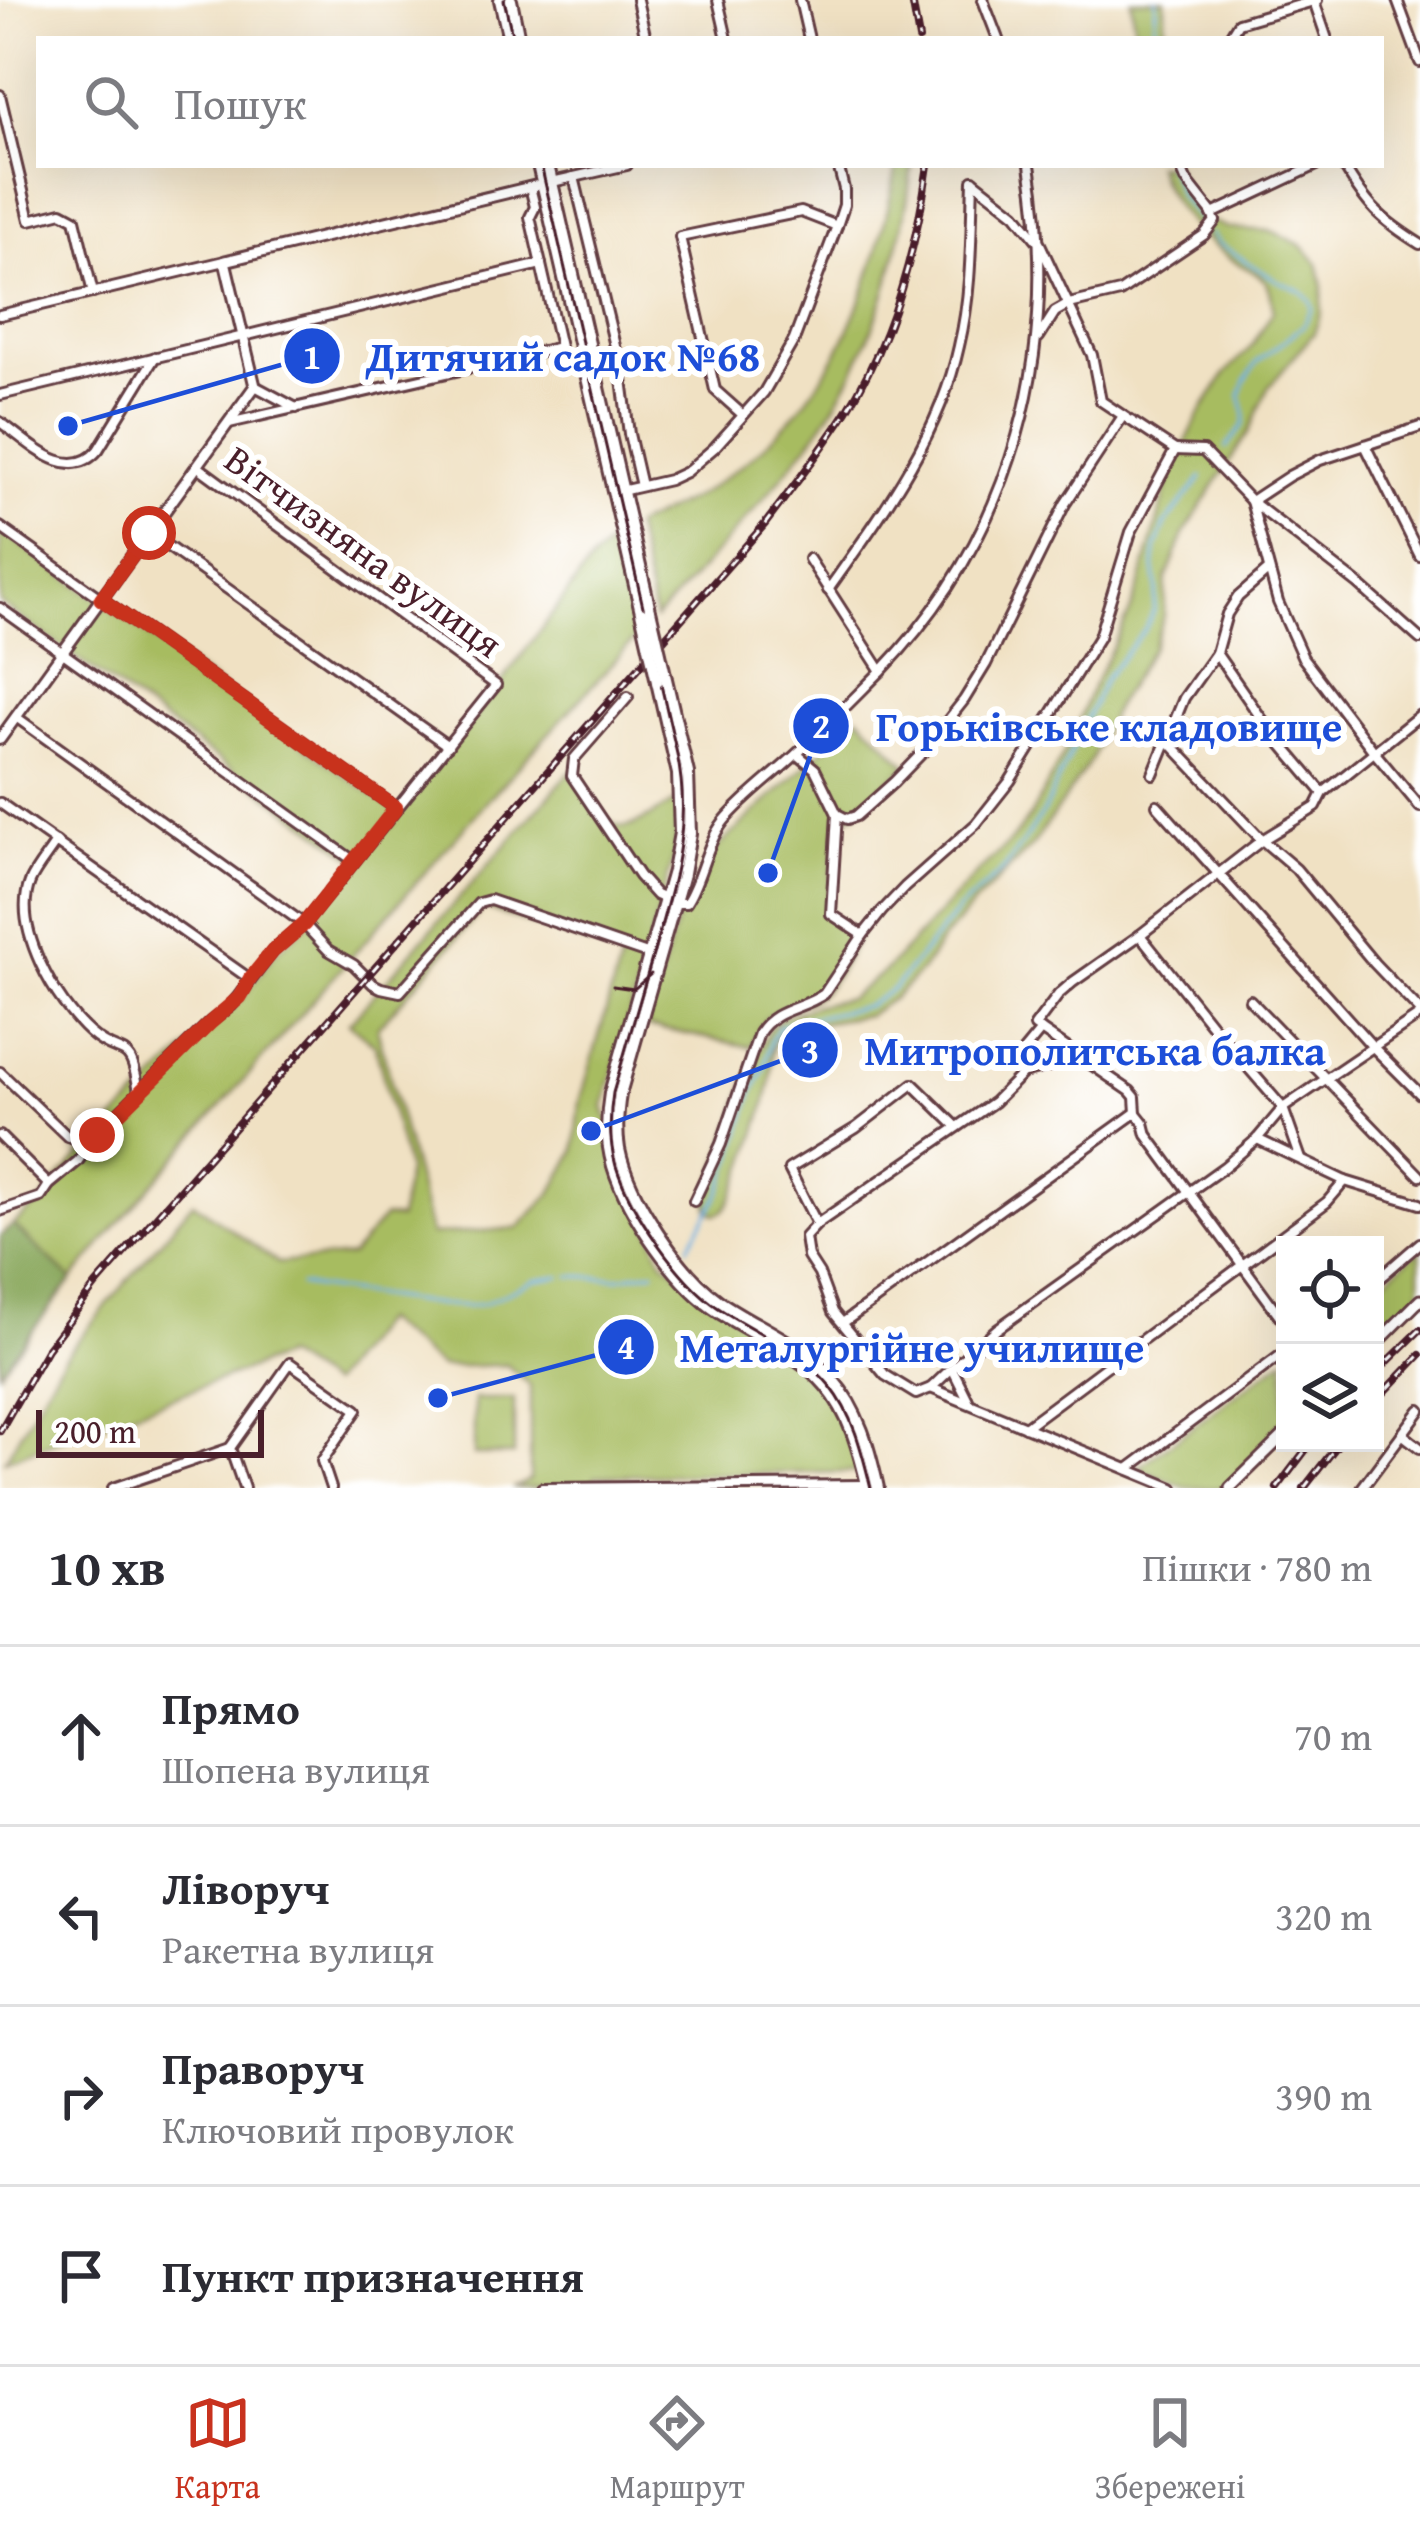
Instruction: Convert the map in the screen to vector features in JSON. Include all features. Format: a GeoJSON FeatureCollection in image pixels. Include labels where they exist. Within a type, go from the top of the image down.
{"type":"FeatureCollection","features":[{"type":"Feature","properties":{"kind":"main road"},"geometry":{"type":"LineString","coordinates":[[500,0],[508,36]]}},
{"type":"Feature","properties":{"kind":"main road"},"geometry":{"type":"LineString","coordinates":[[511,0],[519,36]]}},
{"type":"Feature","properties":{"kind":"main road"},"geometry":{"type":"LineString","coordinates":[[539,168],[662,681],[680,794],[670,902],[618,1108],[620,1151],[628,1179],[695,1281],[723,1304],[804,1352],[835,1381],[861,1426],[874,1487]]}},
{"type":"Feature","properties":{"kind":"main road"},"geometry":{"type":"LineString","coordinates":[[542,184],[547,168]]}},
{"type":"Feature","properties":{"kind":"street"},"geometry":{"type":"LineString","coordinates":[[637,0],[645,36]]}},
{"type":"Feature","properties":{"kind":"street"},"geometry":{"type":"LineString","coordinates":[[718,0],[726,36]]}},
{"type":"Feature","properties":{"kind":"street"},"geometry":{"type":"LineString","coordinates":[[800,0],[808,36]]}},
{"type":"Feature","properties":{"kind":"street"},"geometry":{"type":"LineString","coordinates":[[982,0],[997,36]]}},
{"type":"Feature","properties":{"kind":"street"},"geometry":{"type":"LineString","coordinates":[[1397,0],[1420,62]]}},
{"type":"Feature","properties":{"kind":"street"},"geometry":{"type":"LineString","coordinates":[[1230,36],[1238,23],[1316,1],[1326,36]]}},
{"type":"Feature","properties":{"kind":"street"},"geometry":{"type":"LineString","coordinates":[[0,95],[31,220],[62,212],[74,219],[93,293]]}},
{"type":"Feature","properties":{"kind":"street"},"geometry":{"type":"LineString","coordinates":[[0,315],[614,168]]}},
{"type":"Feature","properties":{"kind":"street"},"geometry":{"type":"LineString","coordinates":[[618,491],[686,472],[701,462],[764,392],[794,340],[837,226],[844,205],[839,168]]}},
{"type":"Feature","properties":{"kind":"street"},"geometry":{"type":"LineString","coordinates":[[628,697],[574,759],[572,776],[656,895],[670,902],[688,902],[714,836],[728,817],[880,671],[935,609],[985,520],[1022,424],[1037,339],[1040,244],[1030,168]]}},
{"type":"Feature","properties":{"kind":"street"},"geometry":{"type":"LineString","coordinates":[[1037,339],[1055,312],[1120,292],[1208,232],[1215,221],[1181,168]]}},
{"type":"Feature","properties":{"kind":"street"},"geometry":{"type":"LineString","coordinates":[[1212,214],[1311,168]]}},
{"type":"Feature","properties":{"kind":"street"},"geometry":{"type":"LineString","coordinates":[[1345,168],[1372,209],[1420,244]]}},
{"type":"Feature","properties":{"kind":"street"},"geometry":{"type":"LineString","coordinates":[[574,177],[622,371],[641,486]]}},
{"type":"Feature","properties":{"kind":"street"},"geometry":{"type":"LineString","coordinates":[[828,590],[903,481],[947,391],[970,275],[973,180],[1016,214],[1040,244],[1092,355],[1101,401],[1174,450],[1203,451],[1251,502],[1358,584],[1420,639]]}},
{"type":"Feature","properties":{"kind":"street"},"geometry":{"type":"LineString","coordinates":[[227,424],[560,346],[530,217],[542,184]]}},
{"type":"Feature","properties":{"kind":"street"},"geometry":{"type":"LineString","coordinates":[[743,415],[715,390],[680,237],[801,212],[837,226]]}},
{"type":"Feature","properties":{"kind":"street"},"geometry":{"type":"LineString","coordinates":[[225,261],[255,386],[296,408]]}},
{"type":"Feature","properties":{"kind":"street"},"geometry":{"type":"LineString","coordinates":[[0,395],[541,264]]}},
{"type":"Feature","properties":{"kind":"street"},"geometry":{"type":"LineString","coordinates":[[0,422],[56,461],[79,465],[98,450],[155,357]]}},
{"type":"Feature","properties":{"kind":"street"},"geometry":{"type":"LineString","coordinates":[[0,739],[255,386]]}},
{"type":"Feature","properties":{"kind":"street"},"geometry":{"type":"LineString","coordinates":[[837,814],[856,817],[883,793],[964,700],[1065,504],[1123,416]]}},
{"type":"Feature","properties":{"kind":"street"},"geometry":{"type":"LineString","coordinates":[[1251,502],[1320,460],[1420,427]]}},
{"type":"Feature","properties":{"kind":"street"},"geometry":{"type":"LineString","coordinates":[[1365,445],[1420,556]]}},
{"type":"Feature","properties":{"kind":"street"},"geometry":{"type":"LineString","coordinates":[[694,1202],[766,1022],[824,994],[863,935],[905,887],[976,824],[1010,781],[1099,638],[1131,532],[1174,450]]}},
{"type":"Feature","properties":{"kind":"street","name":"Вітчизняна вулиця"},"geometry":{"type":"LineString","coordinates":[[197,466],[496,685],[448,746]]}},
{"type":"Feature","properties":{"kind":"street"},"geometry":{"type":"LineString","coordinates":[[1251,502],[1288,630],[1304,658],[1420,807]]}},
{"type":"Feature","properties":{"kind":"street"},"geometry":{"type":"LineString","coordinates":[[0,527],[396,808]]}},
{"type":"Feature","properties":{"kind":"street"},"geometry":{"type":"LineString","coordinates":[[0,1211],[41,1197],[139,1092],[240,997],[273,951],[304,924],[448,746],[149,533]]}},
{"type":"Feature","properties":{"kind":"street"},"geometry":{"type":"LineString","coordinates":[[808,559],[880,671]]}},
{"type":"Feature","properties":{"kind":"street"},"geometry":{"type":"LineString","coordinates":[[1153,774],[1184,698],[1216,653],[1227,614],[1238,597],[1269,570]]}},
{"type":"Feature","properties":{"kind":"street"},"geometry":{"type":"LineString","coordinates":[[0,608],[354,861]]}},
{"type":"Feature","properties":{"kind":"street"},"geometry":{"type":"LineString","coordinates":[[1216,653],[1268,728],[1323,793]]}},
{"type":"Feature","properties":{"kind":"street"},"geometry":{"type":"LineString","coordinates":[[1276,1311],[1147,1135],[1136,1113],[1136,1097],[1035,1026],[1059,994],[1262,840],[1316,807],[1323,793],[1420,715]]}},
{"type":"Feature","properties":{"kind":"street"},"geometry":{"type":"LineString","coordinates":[[16,716],[304,924],[328,950],[354,965],[373,984],[400,992],[479,902],[490,900],[654,957]]}},
{"type":"Feature","properties":{"kind":"street"},"geometry":{"type":"LineString","coordinates":[[1411,723],[1420,733]]}},
{"type":"Feature","properties":{"kind":"street"},"geometry":{"type":"LineString","coordinates":[[1074,1054],[1023,1073],[994,1102],[817,1224],[805,1237],[808,1257],[829,1305],[885,1375],[916,1394],[932,1388],[997,1329],[1189,1192],[1257,1139],[1283,1108],[1420,1013],[1297,868],[1262,840],[1166,739]]}},
{"type":"Feature","properties":{"kind":"street"},"geometry":{"type":"LineString","coordinates":[[797,754],[815,769],[837,814],[831,914],[863,935]]}},
{"type":"Feature","properties":{"kind":"street"},"geometry":{"type":"LineString","coordinates":[[0,803],[250,979]]}},
{"type":"Feature","properties":{"kind":"street"},"geometry":{"type":"LineString","coordinates":[[1157,805],[1420,1094]]}},
{"type":"Feature","properties":{"kind":"street"},"geometry":{"type":"LineString","coordinates":[[56,842],[30,881],[27,898],[34,949],[49,984],[88,1031],[129,1054],[139,1092]]}},
{"type":"Feature","properties":{"kind":"street"},"geometry":{"type":"LineString","coordinates":[[1140,935],[1283,1108],[1301,1159]]}},
{"type":"Feature","properties":{"kind":"street"},"geometry":{"type":"LineString","coordinates":[[1250,1000],[1420,1176]]}},
{"type":"Feature","properties":{"kind":"street"},"geometry":{"type":"LineString","coordinates":[[1023,1073],[1018,1058],[1041,1030]]}},
{"type":"Feature","properties":{"kind":"street"},"geometry":{"type":"LineString","coordinates":[[0,1072],[68,1137],[83,1141],[97,1135]]}},
{"type":"Feature","properties":{"kind":"street"},"geometry":{"type":"LineString","coordinates":[[817,1224],[789,1168],[856,1128],[913,1084],[958,1127]]}},
{"type":"Feature","properties":{"kind":"street"},"geometry":{"type":"LineString","coordinates":[[844,1322],[1136,1113]]}},
{"type":"Feature","properties":{"kind":"street"},"geometry":{"type":"LineString","coordinates":[[0,1136],[49,1185]]}},
{"type":"Feature","properties":{"kind":"street"},"geometry":{"type":"LineString","coordinates":[[1257,1139],[1345,1181],[1420,1204]]}},
{"type":"Feature","properties":{"kind":"street"},"geometry":{"type":"LineString","coordinates":[[1025,1427],[1328,1202],[1345,1181]]}},
{"type":"Feature","properties":{"kind":"street"},"geometry":{"type":"LineString","coordinates":[[1384,1274],[1420,1243]]}},
{"type":"Feature","properties":{"kind":"street"},"geometry":{"type":"LineString","coordinates":[[1376,1344],[1420,1300]]}},
{"type":"Feature","properties":{"kind":"street"},"geometry":{"type":"LineString","coordinates":[[1128,1469],[1276,1359]]}},
{"type":"Feature","properties":{"kind":"street"},"geometry":{"type":"LineString","coordinates":[[113,1488],[230,1448],[290,1364],[357,1410],[322,1461],[331,1488]]}},
{"type":"Feature","properties":{"kind":"street"},"geometry":{"type":"LineString","coordinates":[[952,1368],[970,1403]]}},
{"type":"Feature","properties":{"kind":"street"},"geometry":{"type":"LineString","coordinates":[[932,1388],[1174,1488]]}},
{"type":"Feature","properties":{"kind":"street"},"geometry":{"type":"LineString","coordinates":[[1362,1488],[1420,1410]]}},
{"type":"Feature","properties":{"kind":"street"},"geometry":{"type":"LineString","coordinates":[[1402,1434],[1420,1448]]}},
{"type":"Feature","properties":{"kind":"street"},"geometry":{"type":"LineString","coordinates":[[1230,1488],[1276,1443]]}},
{"type":"Feature","properties":{"kind":"street"},"geometry":{"type":"LineString","coordinates":[[230,1448],[244,1488]]}},
{"type":"Feature","properties":{"kind":"street"},"geometry":{"type":"LineString","coordinates":[[149,1475],[153,1488]]}},
{"type":"Feature","properties":{"kind":"street"},"geometry":{"type":"LineString","coordinates":[[542,1488],[874,1487]]}},
{"type":"Feature","properties":{"kind":"green space"},"geometry":{"type":"Polygon","coordinates":[[[1131,0],[1165,0],[1165,36],[1136,36],[1131,0]]]}},
{"type":"Feature","properties":{"kind":"green space"},"geometry":{"type":"Polygon","coordinates":[[[896,168],[912,168],[886,291],[849,380],[820,428],[778,482],[655,619],[634,526],[700,494],[745,463],[782,429],[837,353],[857,311],[896,168]]]}},
{"type":"Feature","properties":{"kind":"green space"},"geometry":{"type":"Polygon","coordinates":[[[1157,168],[1175,168],[1183,189],[1208,219],[1226,228],[1272,231],[1301,245],[1318,263],[1323,286],[1314,333],[1268,388],[1249,431],[1185,532],[1166,579],[1164,616],[1153,647],[1117,703],[1091,760],[1033,845],[975,903],[895,997],[868,1015],[783,1029],[773,1048],[767,1095],[744,1170],[724,1210],[709,1211],[707,1200],[769,1029],[783,1017],[849,998],[886,970],[1031,815],[1130,612],[1171,473],[1199,415],[1273,311],[1267,283],[1194,227],[1167,192],[1157,168]]]}},
{"type":"Feature","properties":{"kind":"green space"},"geometry":{"type":"Polygon","coordinates":[[[0,530],[397,812],[592,560],[620,533],[642,631],[497,790],[72,1280],[13,1225],[242,999],[275,953],[307,924],[358,860],[0,603],[0,530]]]}},
{"type":"Feature","properties":{"kind":"green space"},"geometry":{"type":"Polygon","coordinates":[[[859,716],[907,765],[855,814],[839,812],[827,910],[859,936],[834,978],[814,998],[770,1015],[751,1047],[646,1026],[681,904],[694,896],[715,850],[859,716]]]}},
{"type":"Feature","properties":{"kind":"green space"},"geometry":{"type":"Polygon","coordinates":[[[570,772],[606,818],[623,827],[678,801],[675,852],[604,1107],[662,1260],[811,1375],[839,1409],[860,1472],[595,1476],[592,1488],[512,1488],[530,1480],[530,1386],[507,1365],[440,1367],[381,1320],[330,1385],[284,1356],[5,1460],[63,1358],[193,1202],[278,1263],[351,1256],[384,1217],[399,1219],[407,1170],[375,1045],[349,1023],[570,772]],[[484,908],[377,1028],[431,1235],[518,1228],[552,1193],[575,1151],[580,1102],[622,955],[484,908]]]}},
{"type":"Feature","properties":{"kind":"green space"},"geometry":{"type":"Polygon","coordinates":[[[13,1225],[72,1280],[0,1372],[0,1236],[13,1225]]]}},
{"type":"Feature","properties":{"kind":"green space"},"geometry":{"type":"Polygon","coordinates":[[[1420,1249],[1420,1294],[1384,1329],[1384,1280],[1420,1249]]]}},
{"type":"Feature","properties":{"kind":"green space"},"geometry":{"type":"Polygon","coordinates":[[[1276,1365],[1276,1436],[1224,1488],[1186,1488],[1137,1468],[1276,1365]]]}},
{"type":"Feature","properties":{"kind":"green space"},"geometry":{"type":"Polygon","coordinates":[[[474,1399],[514,1399],[514,1455],[474,1455],[474,1399]]]}},
{"type":"Feature","properties":{"kind":"waterway"},"geometry":{"type":"LineString","coordinates":[[1154,36],[1156,0]]}},
{"type":"Feature","properties":{"kind":"waterway"},"geometry":{"type":"LineString","coordinates":[[1169,168],[1180,197],[1205,227]]}},
{"type":"Feature","properties":{"kind":"waterway"},"geometry":{"type":"LineString","coordinates":[[1211,234],[1276,280],[1301,291],[1312,308],[1304,325],[1257,362],[1245,381],[1240,395],[1244,424],[1226,448]]}},
{"type":"Feature","properties":{"kind":"waterway"},"geometry":{"type":"LineString","coordinates":[[688,1247],[719,1195],[779,1027],[867,1006],[894,988],[958,910],[1005,868],[1043,813],[1105,678],[1145,629],[1154,610],[1156,549],[1165,525],[1202,477]]}},
{"type":"Feature","properties":{"kind":"waterway"},"geometry":{"type":"LineString","coordinates":[[570,1276],[616,1278],[654,1271]]}},
{"type":"Feature","properties":{"kind":"waterway"},"geometry":{"type":"LineString","coordinates":[[300,1285],[468,1306],[483,1304],[534,1280],[561,1276]]}},
{"type":"Feature","properties":{"kind":"tram line"},"geometry":{"type":"LineString","coordinates":[[504,0],[512,36]]}},
{"type":"Feature","properties":{"kind":"tram line"},"geometry":{"type":"LineString","coordinates":[[542,168],[677,754],[683,805],[674,876],[613,1093],[614,1157],[644,1224],[687,1280],[717,1307],[805,1362],[830,1386],[851,1422],[871,1488]]}},
{"type":"Feature","properties":{"kind":"tram line"},"geometry":{"type":"LineString","coordinates":[[613,986],[634,989],[651,974]]}},
{"type":"Feature","properties":{"kind":"railway"},"geometry":{"type":"LineString","coordinates":[[912,0],[918,36]]}},
{"type":"Feature","properties":{"kind":"railway"},"geometry":{"type":"LineString","coordinates":[[0,1431],[47,1349],[96,1285],[765,524],[807,468],[847,411],[890,323],[917,229],[927,168]]}},
{"type":"Feature","properties":{"kind":"railway"},"geometry":{"type":"LineString","coordinates":[[1384,1365],[1420,1330]]}},
{"type":"Feature","properties":{"kind":"railway"},"geometry":{"type":"LineString","coordinates":[[1384,1393],[1420,1355]]}},
{"type":"Feature","properties":{"kind":"railway"},"geometry":{"type":"LineString","coordinates":[[1277,1488],[1304,1452]]}},
{"type":"Feature","properties":{"kind":"railway"},"geometry":{"type":"LineString","coordinates":[[1304,1488],[1332,1452]]}},
{"type":"Feature","properties":{"kind":"place","name":"Дитячий садок №68"},"geometry":{"type":"Point","coordinates":[68,426]}},
{"type":"Feature","properties":{"kind":"place","name":"Горьківське кладовище"},"geometry":{"type":"Point","coordinates":[768,873]}},
{"type":"Feature","properties":{"kind":"place","name":"Митрополитська балка"},"geometry":{"type":"Point","coordinates":[591,1131]}},
{"type":"Feature","properties":{"kind":"place","name":"Металургійне училище"},"geometry":{"type":"Point","coordinates":[438,1398]}},
{"type":"Feature","properties":{"kind":"route"},"geometry":{"type":"LineString","coordinates":[[97,1135],[240,997],[273,951],[304,924],[396,808],[101,599],[149,533]]}}]}
